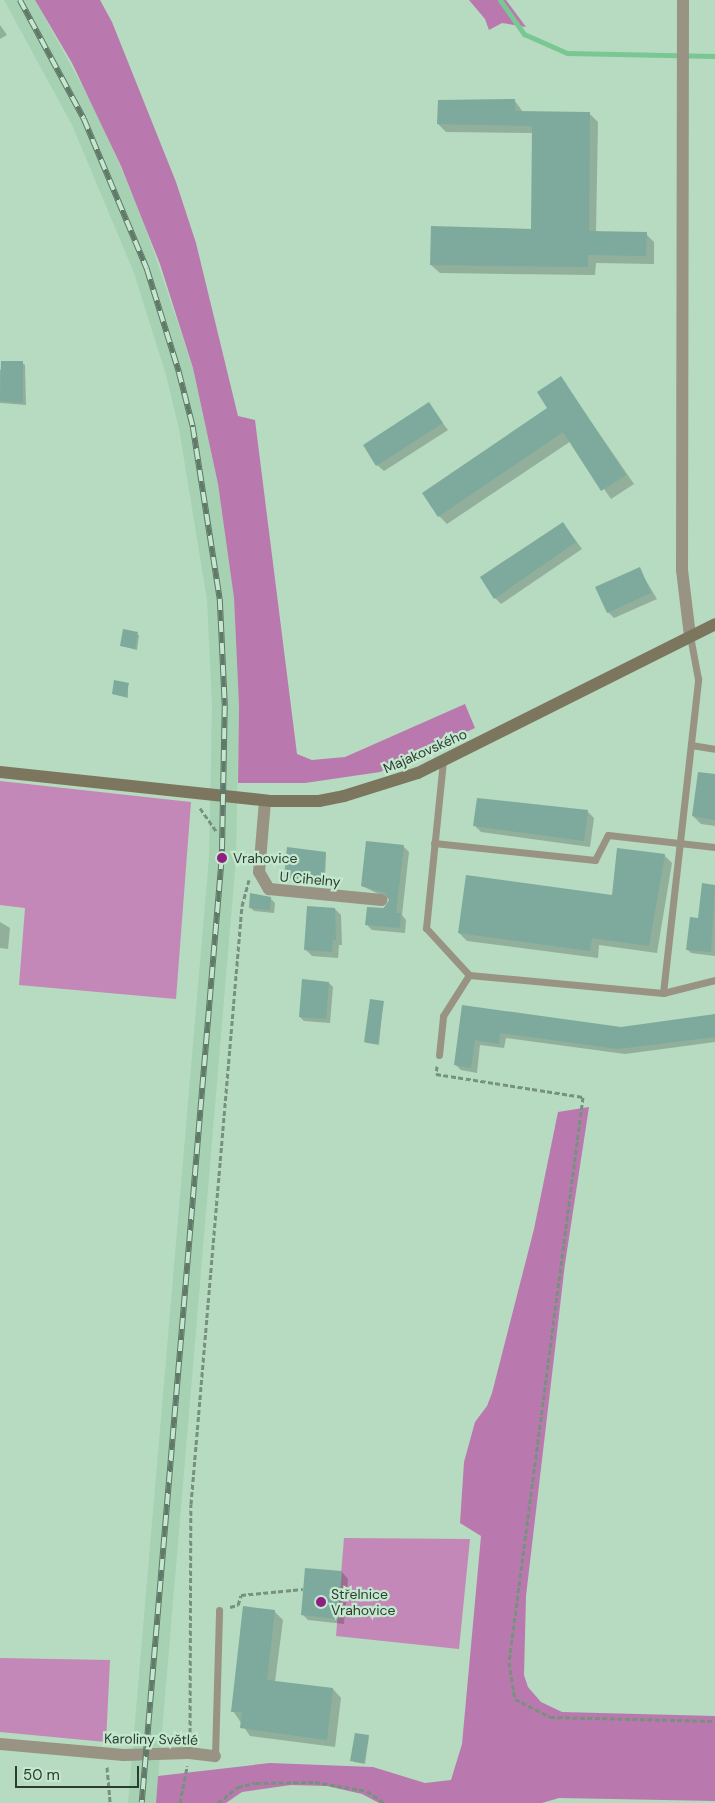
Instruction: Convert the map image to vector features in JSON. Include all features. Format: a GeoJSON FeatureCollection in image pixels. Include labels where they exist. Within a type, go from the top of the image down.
{"type":"FeatureCollection","features":[{"type":"Feature","properties":{"kind":"street"},"geometry":{"type":"LineString","coordinates":[[682,0],[682,570],[690,636]]}},
{"type":"Feature","properties":{"kind":"street","name":"Majakovského"},"geometry":{"type":"LineString","coordinates":[[0,772],[265,800],[319,801],[344,796],[418,773],[715,624]]}},
{"type":"Feature","properties":{"kind":"street"},"geometry":{"type":"LineString","coordinates":[[258,872],[265,800]]}},
{"type":"Feature","properties":{"kind":"street","name":"U Cihelny"},"geometry":{"type":"LineString","coordinates":[[258,872],[264,885],[274,892],[381,900]]}},
{"type":"Feature","properties":{"kind":"street","name":"Karoliny Světlé"},"geometry":{"type":"LineString","coordinates":[[0,1744],[106,1754],[189,1754],[215,1756]]}},
{"type":"Feature","properties":{"kind":"lane"},"geometry":{"type":"LineString","coordinates":[[663,992],[698,679],[690,636]]}},
{"type":"Feature","properties":{"kind":"lane"},"geometry":{"type":"LineString","coordinates":[[691,745],[715,749]]}},
{"type":"Feature","properties":{"kind":"lane"},"geometry":{"type":"LineString","coordinates":[[443,761],[426,928],[469,975],[663,992],[715,980]]}},
{"type":"Feature","properties":{"kind":"lane"},"geometry":{"type":"LineString","coordinates":[[434,843],[595,860],[608,835],[680,841],[715,847]]}},
{"type":"Feature","properties":{"kind":"lane"},"geometry":{"type":"LineString","coordinates":[[439,1055],[443,1016],[469,975]]}},
{"type":"Feature","properties":{"kind":"lane","name":"Karoliny Světlé"},"geometry":{"type":"LineString","coordinates":[[215,1756],[219,1610]]}},
{"type":"Feature","properties":{"kind":"path"},"geometry":{"type":"LineString","coordinates":[[190,793],[216,831]]}},
{"type":"Feature","properties":{"kind":"path"},"geometry":{"type":"LineString","coordinates":[[180,1803],[189,1754],[192,1697],[191,1504],[242,906],[249,878],[258,872]]}},
{"type":"Feature","properties":{"kind":"path"},"geometry":{"type":"LineString","coordinates":[[439,1055],[436,1074],[583,1098],[509,1662],[515,1699],[550,1717],[715,1720]]}},
{"type":"Feature","properties":{"kind":"path"},"geometry":{"type":"LineString","coordinates":[[219,1610],[238,1606],[241,1595],[303,1589]]}},
{"type":"Feature","properties":{"kind":"path"},"geometry":{"type":"LineString","coordinates":[[106,1754],[110,1803]]}},
{"type":"Feature","properties":{"kind":"path"},"geometry":{"type":"LineString","coordinates":[[218,1803],[238,1787],[247,1785],[315,1782],[367,1791],[384,1803]]}},
{"type":"Feature","properties":{"kind":"shaded area"},"geometry":{"type":"Polygon","coordinates":[[[4,0],[35,0],[97,113],[141,214],[193,368],[218,484],[234,598],[239,706],[236,859],[156,1803],[128,1803],[209,857],[212,706],[207,600],[179,429],[166,375],[134,273],[72,125],[4,0]]]}},
{"type":"Feature","properties":{"kind":"shaded area"},"geometry":{"type":"Polygon","coordinates":[[[35,0],[100,0],[112,22],[176,182],[196,243],[238,416],[255,420],[297,754],[312,760],[345,757],[465,704],[475,728],[380,772],[305,783],[238,783],[239,706],[234,598],[218,484],[193,368],[160,264],[121,166],[72,63],[35,0]]]}},
{"type":"Feature","properties":{"kind":"shaded area"},"geometry":{"type":"Polygon","coordinates":[[[469,0],[506,0],[526,27],[502,23],[489,30],[485,19],[469,0]]]}},
{"type":"Feature","properties":{"kind":"shaded area"},"geometry":{"type":"Polygon","coordinates":[[[0,781],[191,802],[176,999],[19,985],[25,908],[0,905],[0,781]]]}},
{"type":"Feature","properties":{"kind":"shaded area"},"geometry":{"type":"Polygon","coordinates":[[[589,1107],[565,1264],[526,1596],[524,1675],[528,1687],[541,1702],[562,1712],[715,1716],[715,1801],[559,1798],[542,1803],[379,1803],[362,1794],[327,1786],[291,1785],[242,1792],[226,1803],[156,1803],[158,1776],[270,1763],[373,1767],[425,1783],[451,1780],[462,1744],[481,1536],[460,1523],[464,1462],[475,1422],[487,1406],[492,1393],[534,1229],[558,1112],[589,1107]]]}},
{"type":"Feature","properties":{"kind":"shaded area"},"geometry":{"type":"Polygon","coordinates":[[[344,1538],[470,1539],[459,1649],[336,1636],[344,1538]]]}},
{"type":"Feature","properties":{"kind":"shaded area"},"geometry":{"type":"Polygon","coordinates":[[[0,1658],[110,1660],[106,1742],[0,1732],[0,1658]]]}},
{"type":"Feature","properties":{"kind":"building"},"geometry":{"type":"Polygon","coordinates":[[[515,99],[515,111],[590,112],[589,231],[647,232],[646,256],[588,255],[588,267],[430,265],[431,226],[531,229],[532,126],[437,124],[438,100],[515,99]]]}},
{"type":"Feature","properties":{"kind":"building"},"geometry":{"type":"Polygon","coordinates":[[[1,361],[23,361],[23,403],[0,401],[1,361]]]}},
{"type":"Feature","properties":{"kind":"building"},"geometry":{"type":"Polygon","coordinates":[[[561,376],[626,475],[601,491],[563,432],[438,517],[422,493],[547,408],[537,392],[561,376]]]}},
{"type":"Feature","properties":{"kind":"building"},"geometry":{"type":"Polygon","coordinates":[[[429,402],[443,423],[376,466],[363,445],[429,402]]]}},
{"type":"Feature","properties":{"kind":"building"},"geometry":{"type":"Polygon","coordinates":[[[563,522],[576,542],[494,599],[480,577],[563,522]]]}},
{"type":"Feature","properties":{"kind":"building"},"geometry":{"type":"Polygon","coordinates":[[[640,567],[651,593],[607,613],[595,587],[640,567]]]}},
{"type":"Feature","properties":{"kind":"building"},"geometry":{"type":"Polygon","coordinates":[[[123,629],[138,632],[135,649],[120,646],[123,629]]]}},
{"type":"Feature","properties":{"kind":"building"},"geometry":{"type":"Polygon","coordinates":[[[114,680],[129,683],[126,697],[112,694],[114,680]]]}},
{"type":"Feature","properties":{"kind":"building"},"geometry":{"type":"Polygon","coordinates":[[[698,772],[715,774],[715,820],[692,816],[698,772]]]}},
{"type":"Feature","properties":{"kind":"building"},"geometry":{"type":"Polygon","coordinates":[[[477,798],[588,810],[584,841],[473,826],[477,798]]]}},
{"type":"Feature","properties":{"kind":"building"},"geometry":{"type":"Polygon","coordinates":[[[366,841],[404,845],[396,913],[401,913],[400,928],[365,925],[367,907],[384,908],[389,900],[385,893],[361,886],[366,841]]]}},
{"type":"Feature","properties":{"kind":"building"},"geometry":{"type":"Polygon","coordinates":[[[287,847],[326,852],[323,882],[284,877],[287,847]]]}},
{"type":"Feature","properties":{"kind":"building"},"geometry":{"type":"Polygon","coordinates":[[[617,848],[665,854],[649,946],[592,938],[590,951],[458,933],[466,875],[612,895],[617,848]]]}},
{"type":"Feature","properties":{"kind":"building"},"geometry":{"type":"Polygon","coordinates":[[[702,883],[715,885],[711,952],[686,950],[690,917],[698,918],[702,883]]]}},
{"type":"Feature","properties":{"kind":"building"},"geometry":{"type":"Polygon","coordinates":[[[250,893],[271,897],[270,910],[249,908],[250,893]]]}},
{"type":"Feature","properties":{"kind":"building"},"geometry":{"type":"Polygon","coordinates":[[[307,906],[335,908],[336,940],[333,939],[332,952],[304,950],[307,906]]]}},
{"type":"Feature","properties":{"kind":"building"},"geometry":{"type":"Polygon","coordinates":[[[302,979],[329,982],[326,1019],[299,1017],[302,979]]]}},
{"type":"Feature","properties":{"kind":"building"},"geometry":{"type":"Polygon","coordinates":[[[370,999],[384,1001],[378,1044],[364,1042],[370,999]]]}},
{"type":"Feature","properties":{"kind":"building"},"geometry":{"type":"Polygon","coordinates":[[[462,1005],[621,1027],[715,1014],[715,1037],[618,1049],[500,1033],[499,1044],[475,1040],[471,1068],[454,1065],[462,1005]]]}},
{"type":"Feature","properties":{"kind":"building","name":"Střelnice Vrahovice"},"geometry":{"type":"Polygon","coordinates":[[[305,1568],[342,1571],[338,1619],[301,1615],[305,1568]]]}},
{"type":"Feature","properties":{"kind":"building"},"geometry":{"type":"Polygon","coordinates":[[[243,1606],[275,1610],[267,1680],[333,1688],[327,1740],[240,1728],[242,1712],[231,1712],[243,1606]]]}},
{"type":"Feature","properties":{"kind":"building"},"geometry":{"type":"Polygon","coordinates":[[[355,1733],[369,1735],[364,1763],[350,1761],[355,1733]]]}},
{"type":"Feature","properties":{"kind":"waterway"},"geometry":{"type":"LineString","coordinates":[[500,0],[524,34],[567,53],[715,56]]}},
{"type":"Feature","properties":{"kind":"railway"},"geometry":{"type":"LineString","coordinates":[[20,0],[84,119],[147,269],[179,372],[193,427],[220,599],[225,706],[222,858],[142,1803]]}},
{"type":"Feature","properties":{"kind":"place","name":"Vrahovice"},"geometry":{"type":"Point","coordinates":[222,858]}},
{"type":"Feature","properties":{"kind":"place","name":"Střelnice Vrahovice"},"geometry":{"type":"Point","coordinates":[321,1602]}}]}
